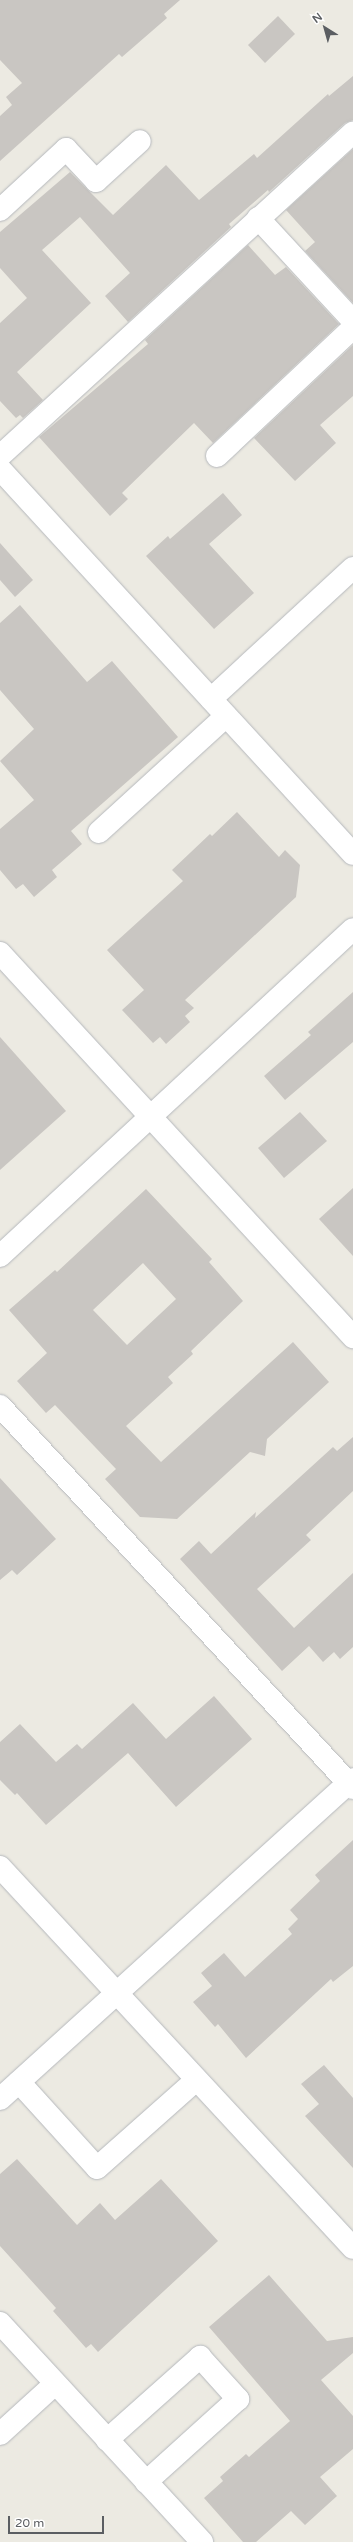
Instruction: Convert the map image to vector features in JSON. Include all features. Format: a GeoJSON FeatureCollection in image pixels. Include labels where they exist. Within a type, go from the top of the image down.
{"type":"FeatureCollection","features":[{"type":"Feature","properties":{"kind":"street"},"geometry":{"type":"LineString","coordinates":[[0,456],[353,132]]}},
{"type":"Feature","properties":{"kind":"street"},"geometry":{"type":"LineString","coordinates":[[0,210],[66,148],[96,181],[140,141]]}},
{"type":"Feature","properties":{"kind":"street"},"geometry":{"type":"LineString","coordinates":[[258,218],[353,321]]}},
{"type":"Feature","properties":{"kind":"street"},"geometry":{"type":"LineString","coordinates":[[217,456],[353,328]]}},
{"type":"Feature","properties":{"kind":"street"},"geometry":{"type":"LineString","coordinates":[[0,469],[353,854]]}},
{"type":"Feature","properties":{"kind":"street"},"geometry":{"type":"LineString","coordinates":[[211,699],[353,568]]}},
{"type":"Feature","properties":{"kind":"street"},"geometry":{"type":"LineString","coordinates":[[99,832],[226,716]]}},
{"type":"Feature","properties":{"kind":"street"},"geometry":{"type":"LineString","coordinates":[[0,1256],[151,1118],[353,929]]}},
{"type":"Feature","properties":{"kind":"street"},"geometry":{"type":"LineString","coordinates":[[0,953],[353,1337]]}},
{"type":"Feature","properties":{"kind":"street"},"geometry":{"type":"LineString","coordinates":[[0,1406],[352,1784],[0,2099]]}},
{"type":"Feature","properties":{"kind":"street"},"geometry":{"type":"LineString","coordinates":[[0,1867],[116,1995],[353,2248]]}},
{"type":"Feature","properties":{"kind":"street"},"geometry":{"type":"LineString","coordinates":[[19,2082],[97,2168],[196,2080]]}},
{"type":"Feature","properties":{"kind":"street"},"geometry":{"type":"LineString","coordinates":[[0,2324],[202,2542]]}},
{"type":"Feature","properties":{"kind":"street"},"geometry":{"type":"LineString","coordinates":[[107,2440],[200,2357],[238,2399],[146,2482]]}},
{"type":"Feature","properties":{"kind":"street"},"geometry":{"type":"LineString","coordinates":[[0,2434],[55,2384]]}},
{"type":"Feature","properties":{"kind":"building"},"geometry":{"type":"Polygon","coordinates":[[[0,0],[180,0],[164,14],[167,18],[122,57],[119,54],[0,161],[0,116],[12,105],[6,97],[22,83],[0,60],[0,0]]]}},
{"type":"Feature","properties":{"kind":"building"},"geometry":{"type":"Polygon","coordinates":[[[278,16],[295,34],[265,63],[248,45],[278,16]]]}},
{"type":"Feature","properties":{"kind":"building"},"geometry":{"type":"Polygon","coordinates":[[[353,76],[353,120],[345,123],[269,192],[268,190],[229,224],[231,227],[128,322],[105,296],[130,273],[80,217],[42,250],[91,303],[17,372],[43,400],[23,418],[20,415],[16,418],[0,401],[0,323],[27,298],[0,268],[0,232],[70,172],[113,215],[166,165],[199,200],[254,154],[257,158],[328,94],[329,96],[353,76]]]}},
{"type":"Feature","properties":{"kind":"building"},"geometry":{"type":"Polygon","coordinates":[[[353,149],[353,303],[305,251],[315,242],[286,210],[353,149]]]}},
{"type":"Feature","properties":{"kind":"building"},"geometry":{"type":"Polygon","coordinates":[[[248,245],[275,275],[286,267],[339,324],[213,443],[194,423],[122,493],[128,499],[110,516],[39,437],[148,344],[145,340],[248,245]]]}},
{"type":"Feature","properties":{"kind":"building"},"geometry":{"type":"Polygon","coordinates":[[[353,345],[353,396],[320,425],[336,443],[295,481],[254,438],[353,345]]]}},
{"type":"Feature","properties":{"kind":"building"},"geometry":{"type":"Polygon","coordinates":[[[223,493],[242,515],[209,544],[254,593],[214,629],[146,556],[168,536],[170,539],[223,493]]]}},
{"type":"Feature","properties":{"kind":"building"},"geometry":{"type":"Polygon","coordinates":[[[0,543],[33,580],[15,597],[0,580],[0,543]]]}},
{"type":"Feature","properties":{"kind":"building"},"geometry":{"type":"Polygon","coordinates":[[[20,605],[87,682],[112,661],[178,737],[71,831],[82,844],[52,870],[57,877],[34,897],[23,884],[16,889],[0,870],[0,829],[34,800],[0,761],[34,729],[0,690],[0,623],[20,605]]]}},
{"type":"Feature","properties":{"kind":"building"},"geometry":{"type":"Polygon","coordinates":[[[237,812],[279,857],[285,850],[300,865],[296,897],[185,1000],[194,1008],[185,1016],[190,1022],[166,1044],[160,1037],[153,1043],[122,1010],[144,990],[107,950],[183,881],[172,870],[210,834],[212,836],[237,812]]]}},
{"type":"Feature","properties":{"kind":"building"},"geometry":{"type":"Polygon","coordinates":[[[353,992],[353,1042],[285,1100],[264,1076],[311,1035],[308,1032],[353,992]]]}},
{"type":"Feature","properties":{"kind":"building"},"geometry":{"type":"Polygon","coordinates":[[[0,1037],[66,1111],[0,1170],[0,1037]]]}},
{"type":"Feature","properties":{"kind":"building"},"geometry":{"type":"Polygon","coordinates":[[[300,1112],[327,1141],[284,1178],[258,1148],[300,1112]]]}},
{"type":"Feature","properties":{"kind":"building"},"geometry":{"type":"Polygon","coordinates":[[[353,1188],[353,1256],[319,1219],[353,1188]]]}},
{"type":"Feature","properties":{"kind":"building"},"geometry":{"type":"Polygon","coordinates":[[[146,1189],[212,1259],[209,1262],[243,1301],[191,1351],[193,1354],[168,1377],[173,1383],[126,1426],[161,1462],[293,1342],[329,1382],[267,1439],[265,1456],[250,1452],[177,1519],[140,1517],[105,1479],[116,1469],[55,1405],[46,1413],[17,1381],[47,1353],[9,1310],[55,1270],[57,1272],[146,1189]],[[143,1263],[93,1310],[127,1345],[176,1299],[143,1263]]]}},
{"type":"Feature","properties":{"kind":"building"},"geometry":{"type":"Polygon","coordinates":[[[353,1437],[353,1491],[306,1535],[311,1540],[257,1589],[294,1628],[353,1573],[353,1647],[340,1659],[334,1652],[323,1662],[309,1646],[282,1671],[180,1559],[199,1541],[211,1554],[256,1512],[255,1518],[333,1447],[337,1451],[353,1437]]]}},
{"type":"Feature","properties":{"kind":"building"},"geometry":{"type":"Polygon","coordinates":[[[0,1478],[56,1539],[17,1575],[12,1570],[0,1580],[0,1478]]]}},
{"type":"Feature","properties":{"kind":"building"},"geometry":{"type":"Polygon","coordinates":[[[214,1696],[252,1739],[176,1807],[128,1753],[46,1825],[17,1793],[15,1795],[0,1780],[0,1742],[20,1724],[56,1762],[77,1744],[82,1749],[133,1703],[166,1739],[214,1696]]]}},
{"type":"Feature","properties":{"kind":"building"},"geometry":{"type":"Polygon","coordinates":[[[353,1840],[353,1966],[333,1982],[331,1979],[246,2058],[218,2024],[215,2027],[193,2002],[212,1986],[201,1973],[224,1953],[245,1977],[292,1934],[288,1929],[298,1919],[290,1910],[320,1881],[315,1875],[353,1840]]]}},
{"type":"Feature","properties":{"kind":"building"},"geometry":{"type":"Polygon","coordinates":[[[324,2065],[353,2098],[353,2168],[305,2116],[319,2104],[301,2084],[324,2065]]]}},
{"type":"Feature","properties":{"kind":"building"},"geometry":{"type":"Polygon","coordinates":[[[17,2159],[77,2225],[100,2203],[115,2220],[161,2179],[218,2241],[98,2352],[91,2344],[86,2348],[53,2311],[56,2308],[0,2246],[0,2174],[17,2159]]]}},
{"type":"Feature","properties":{"kind":"building"},"geometry":{"type":"Polygon","coordinates":[[[269,2275],[327,2341],[353,2337],[353,2353],[321,2380],[353,2416],[353,2449],[320,2477],[337,2496],[305,2525],[291,2511],[256,2542],[243,2542],[204,2498],[223,2481],[220,2477],[246,2454],[249,2457],[290,2421],[209,2327],[269,2275]]]}}]}
